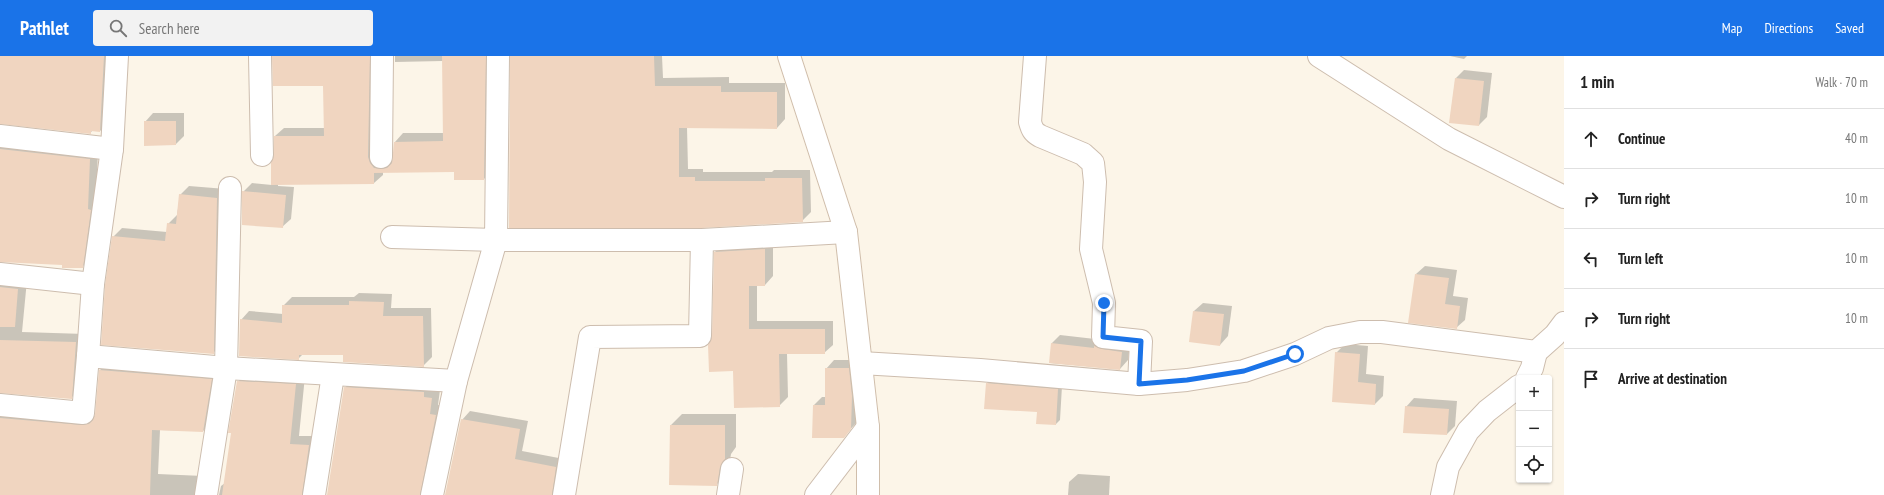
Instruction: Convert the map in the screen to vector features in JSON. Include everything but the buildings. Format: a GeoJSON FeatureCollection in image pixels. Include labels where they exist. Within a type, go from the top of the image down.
{"type":"FeatureCollection","features":[{"type":"Feature","properties":{"kind":"street"},"geometry":{"type":"LineString","coordinates":[[0,405],[83,413],[93,284],[112,149],[117,56]]}},
{"type":"Feature","properties":{"kind":"street"},"geometry":{"type":"LineString","coordinates":[[260,56],[262,155]]}},
{"type":"Feature","properties":{"kind":"street"},"geometry":{"type":"LineString","coordinates":[[381,158],[382,56]]}},
{"type":"Feature","properties":{"kind":"street"},"geometry":{"type":"LineString","coordinates":[[432,495],[456,381],[496,240],[498,56]]}},
{"type":"Feature","properties":{"kind":"street"},"geometry":{"type":"LineString","coordinates":[[790,56],[846,232],[868,427],[868,495]]}},
{"type":"Feature","properties":{"kind":"street"},"geometry":{"type":"LineString","coordinates":[[1035,56],[1030,122],[1031,128],[1034,133],[1083,154],[1093,163],[1095,182],[1091,249],[1104,303],[1103,337],[1141,341],[1139,384]]}},
{"type":"Feature","properties":{"kind":"street"},"geometry":{"type":"LineString","coordinates":[[1318,56],[1449,139],[1564,197]]}},
{"type":"Feature","properties":{"kind":"street"},"geometry":{"type":"LineString","coordinates":[[0,136],[112,149]]}},
{"type":"Feature","properties":{"kind":"street"},"geometry":{"type":"LineString","coordinates":[[206,495],[226,368],[230,188]]}},
{"type":"Feature","properties":{"kind":"street"},"geometry":{"type":"LineString","coordinates":[[392,237],[496,240],[702,240],[846,232]]}},
{"type":"Feature","properties":{"kind":"street"},"geometry":{"type":"LineString","coordinates":[[564,495],[590,337],[700,336],[702,240]]}},
{"type":"Feature","properties":{"kind":"street"},"geometry":{"type":"LineString","coordinates":[[0,274],[93,284]]}},
{"type":"Feature","properties":{"kind":"street"},"geometry":{"type":"LineString","coordinates":[[1528,375],[1532,368],[1536,352],[1555,335],[1564,323]]}},
{"type":"Feature","properties":{"kind":"street"},"geometry":{"type":"LineString","coordinates":[[861,363],[980,370],[1139,384],[1187,380],[1244,371],[1295,354],[1329,338],[1360,332],[1382,332],[1536,352]]}},
{"type":"Feature","properties":{"kind":"street"},"geometry":{"type":"LineString","coordinates":[[88,356],[226,368],[456,381]]}},
{"type":"Feature","properties":{"kind":"street"},"geometry":{"type":"LineString","coordinates":[[314,495],[333,375]]}},
{"type":"Feature","properties":{"kind":"street"},"geometry":{"type":"LineString","coordinates":[[1442,495],[1448,467],[1468,431],[1487,411],[1516,388]]}},
{"type":"Feature","properties":{"kind":"street"},"geometry":{"type":"LineString","coordinates":[[816,495],[868,427]]}},
{"type":"Feature","properties":{"kind":"street"},"geometry":{"type":"LineString","coordinates":[[728,495],[732,469]]}},
{"type":"Feature","properties":{"kind":"route"},"geometry":{"type":"LineString","coordinates":[[1104,303],[1103,337],[1141,341],[1139,384],[1187,380],[1244,371],[1295,354]]}}]}
